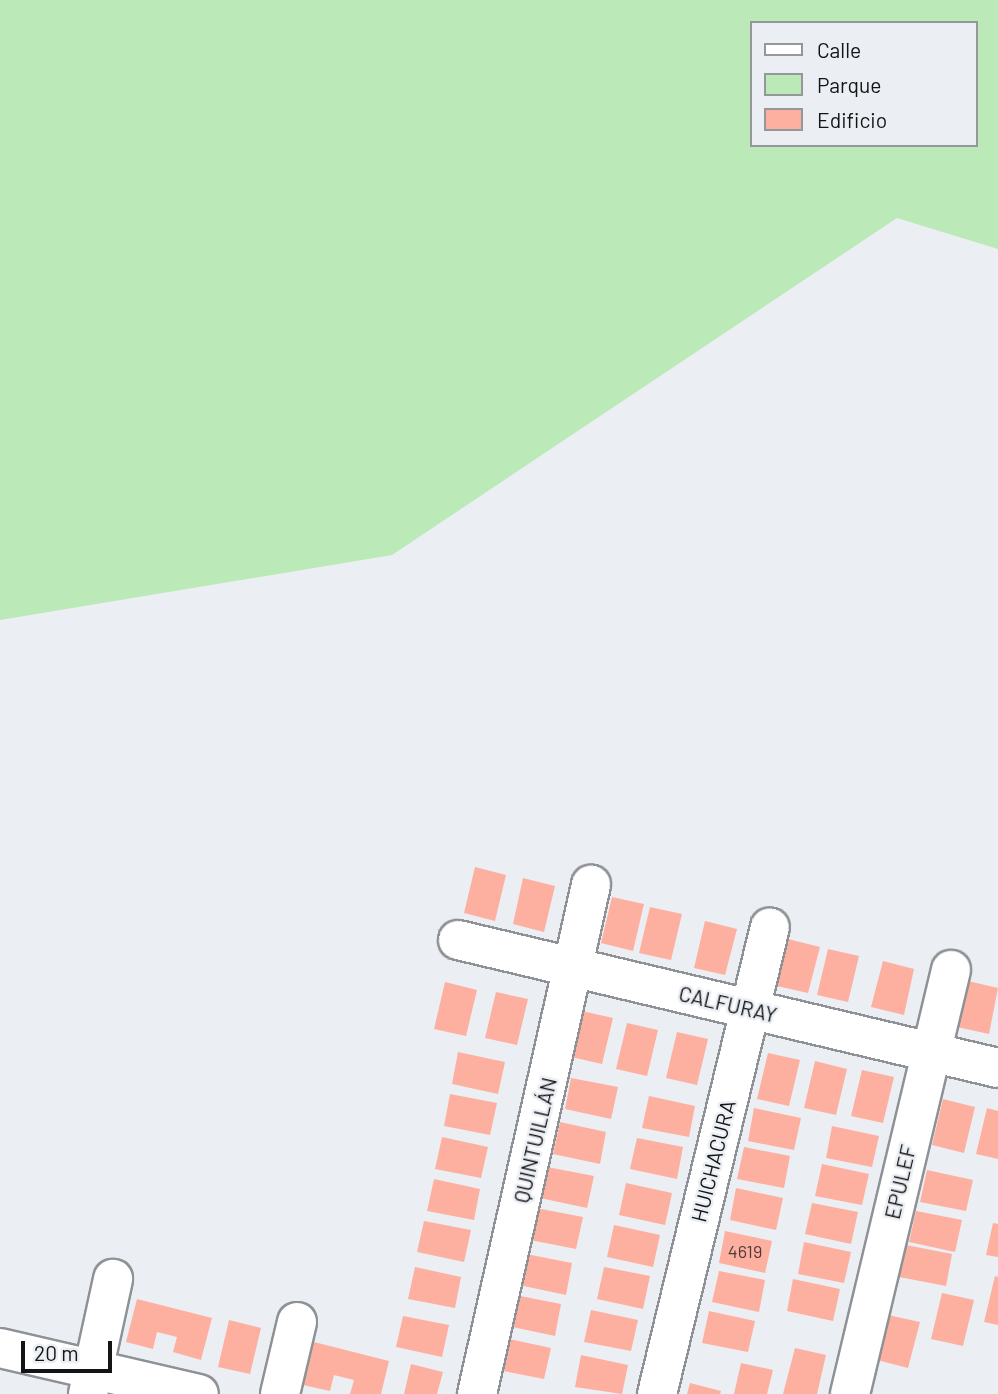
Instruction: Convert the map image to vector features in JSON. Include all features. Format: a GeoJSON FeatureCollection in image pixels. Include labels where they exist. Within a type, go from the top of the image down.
{"type":"FeatureCollection","features":[{"type":"Feature","properties":{"kind":"street","name":"QUINTUILLÁN"},"geometry":{"type":"LineString","coordinates":[[477,1394],[591,885]]}},
{"type":"Feature","properties":{"kind":"street","name":"HUICHACURA"},"geometry":{"type":"LineString","coordinates":[[657,1394],[771,927]]}},
{"type":"Feature","properties":{"kind":"street","name":"CALFURAY"},"geometry":{"type":"LineString","coordinates":[[458,940],[998,1068]]}},
{"type":"Feature","properties":{"kind":"street","name":"EPULEF"},"geometry":{"type":"LineString","coordinates":[[850,1394],[951,970]]}},
{"type":"Feature","properties":{"kind":"street"},"geometry":{"type":"LineString","coordinates":[[90,1382],[113,1279]]}},
{"type":"Feature","properties":{"kind":"street"},"geometry":{"type":"LineString","coordinates":[[280,1394],[298,1322]]}},
{"type":"Feature","properties":{"kind":"street"},"geometry":{"type":"LineString","coordinates":[[0,1348],[90,1382],[199,1394]]}},
{"type":"Feature","properties":{"kind":"green space"},"geometry":{"type":"Polygon","coordinates":[[[0,0],[998,0],[998,249],[897,218],[392,555],[0,620],[0,0]]]}},
{"type":"Feature","properties":{"kind":"building"},"geometry":{"type":"Polygon","coordinates":[[[475,867],[506,875],[495,921],[464,913],[475,867]]]}},
{"type":"Feature","properties":{"kind":"building"},"geometry":{"type":"Polygon","coordinates":[[[523,878],[555,886],[544,932],[513,924],[523,878]]]}},
{"type":"Feature","properties":{"kind":"building"},"geometry":{"type":"Polygon","coordinates":[[[612,897],[644,904],[633,951],[601,943],[612,897]]]}},
{"type":"Feature","properties":{"kind":"building"},"geometry":{"type":"Polygon","coordinates":[[[650,907],[682,914],[671,960],[639,953],[650,907]]]}},
{"type":"Feature","properties":{"kind":"building"},"geometry":{"type":"Polygon","coordinates":[[[705,921],[737,929],[725,975],[694,968],[705,921]]]}},
{"type":"Feature","properties":{"kind":"building"},"geometry":{"type":"Polygon","coordinates":[[[788,939],[820,947],[808,993],[777,986],[788,939]]]}},
{"type":"Feature","properties":{"kind":"building"},"geometry":{"type":"Polygon","coordinates":[[[828,949],[859,956],[848,1002],[817,995],[828,949]]]}},
{"type":"Feature","properties":{"kind":"building"},"geometry":{"type":"Polygon","coordinates":[[[883,961],[914,969],[904,1015],[871,1007],[883,961]]]}},
{"type":"Feature","properties":{"kind":"building"},"geometry":{"type":"Polygon","coordinates":[[[968,981],[998,988],[989,1034],[957,1027],[968,981]]]}},
{"type":"Feature","properties":{"kind":"building"},"geometry":{"type":"Polygon","coordinates":[[[445,982],[477,990],[466,1036],[434,1029],[445,982]]]}},
{"type":"Feature","properties":{"kind":"building"},"geometry":{"type":"Polygon","coordinates":[[[496,992],[528,999],[517,1045],[485,1038],[496,992]]]}},
{"type":"Feature","properties":{"kind":"building"},"geometry":{"type":"Polygon","coordinates":[[[582,1011],[613,1018],[602,1064],[571,1057],[582,1011]]]}},
{"type":"Feature","properties":{"kind":"building"},"geometry":{"type":"Polygon","coordinates":[[[627,1023],[658,1030],[647,1076],[616,1069],[627,1023]]]}},
{"type":"Feature","properties":{"kind":"building"},"geometry":{"type":"Polygon","coordinates":[[[677,1032],[708,1039],[697,1085],[666,1078],[677,1032]]]}},
{"type":"Feature","properties":{"kind":"building"},"geometry":{"type":"Polygon","coordinates":[[[458,1052],[505,1062],[498,1094],[452,1084],[458,1052]]]}},
{"type":"Feature","properties":{"kind":"building"},"geometry":{"type":"Polygon","coordinates":[[[768,1053],[800,1060],[789,1106],[757,1099],[768,1053]]]}},
{"type":"Feature","properties":{"kind":"building"},"geometry":{"type":"Polygon","coordinates":[[[815,1061],[847,1069],[836,1115],[804,1108],[815,1061]]]}},
{"type":"Feature","properties":{"kind":"building"},"geometry":{"type":"Polygon","coordinates":[[[862,1070],[894,1077],[883,1123],[851,1116],[862,1070]]]}},
{"type":"Feature","properties":{"kind":"building"},"geometry":{"type":"Polygon","coordinates":[[[571,1078],[618,1087],[611,1119],[565,1109],[571,1078]]]}},
{"type":"Feature","properties":{"kind":"building"},"geometry":{"type":"Polygon","coordinates":[[[450,1094],[497,1103],[490,1135],[444,1126],[450,1094]]]}},
{"type":"Feature","properties":{"kind":"building"},"geometry":{"type":"Polygon","coordinates":[[[649,1096],[695,1106],[689,1137],[642,1128],[649,1096]]]}},
{"type":"Feature","properties":{"kind":"building"},"geometry":{"type":"Polygon","coordinates":[[[943,1099],[975,1107],[964,1153],[932,1145],[943,1099]]]}},
{"type":"Feature","properties":{"kind":"building"},"geometry":{"type":"Polygon","coordinates":[[[754,1108],[801,1118],[794,1150],[748,1141],[754,1108]]]}},
{"type":"Feature","properties":{"kind":"building"},"geometry":{"type":"Polygon","coordinates":[[[987,1108],[998,1111],[998,1159],[976,1154],[987,1108]]]}},
{"type":"Feature","properties":{"kind":"building"},"geometry":{"type":"Polygon","coordinates":[[[560,1122],[606,1132],[600,1164],[553,1154],[560,1122]]]}},
{"type":"Feature","properties":{"kind":"building"},"geometry":{"type":"Polygon","coordinates":[[[832,1126],[879,1136],[872,1167],[826,1158],[832,1126]]]}},
{"type":"Feature","properties":{"kind":"building"},"geometry":{"type":"Polygon","coordinates":[[[442,1137],[488,1147],[481,1178],[435,1169],[442,1137]]]}},
{"type":"Feature","properties":{"kind":"building"},"geometry":{"type":"Polygon","coordinates":[[[637,1138],[683,1147],[677,1179],[630,1169],[637,1138]]]}},
{"type":"Feature","properties":{"kind":"building"},"geometry":{"type":"Polygon","coordinates":[[[744,1147],[790,1156],[784,1188],[737,1179],[744,1147]]]}},
{"type":"Feature","properties":{"kind":"building"},"geometry":{"type":"Polygon","coordinates":[[[822,1164],[869,1174],[862,1205],[815,1196],[822,1164]]]}},
{"type":"Feature","properties":{"kind":"building"},"geometry":{"type":"Polygon","coordinates":[[[547,1167],[594,1176],[587,1208],[540,1198],[547,1167]]]}},
{"type":"Feature","properties":{"kind":"building"},"geometry":{"type":"Polygon","coordinates":[[[927,1170],[973,1180],[966,1211],[920,1202],[927,1170]]]}},
{"type":"Feature","properties":{"kind":"building"},"geometry":{"type":"Polygon","coordinates":[[[434,1179],[480,1189],[474,1220],[427,1211],[434,1179]]]}},
{"type":"Feature","properties":{"kind":"building"},"geometry":{"type":"Polygon","coordinates":[[[626,1183],[672,1193],[665,1225],[619,1215],[626,1183]]]}},
{"type":"Feature","properties":{"kind":"building"},"geometry":{"type":"Polygon","coordinates":[[[736,1188],[783,1198],[776,1230],[730,1220],[736,1188]]]}},
{"type":"Feature","properties":{"kind":"building"},"geometry":{"type":"Polygon","coordinates":[[[812,1203],[858,1212],[851,1244],[805,1234],[812,1203]]]}},
{"type":"Feature","properties":{"kind":"building"},"geometry":{"type":"Polygon","coordinates":[[[536,1208],[583,1217],[576,1249],[530,1240],[536,1208]]]}},
{"type":"Feature","properties":{"kind":"building"},"geometry":{"type":"Polygon","coordinates":[[[916,1211],[962,1220],[955,1252],[909,1242],[916,1211]]]}},
{"type":"Feature","properties":{"kind":"building"},"geometry":{"type":"Polygon","coordinates":[[[424,1221],[471,1230],[464,1262],[417,1252],[424,1221]]]}},
{"type":"Feature","properties":{"kind":"building"},"geometry":{"type":"Polygon","coordinates":[[[993,1223],[998,1224],[998,1257],[986,1255],[993,1223]]]}},
{"type":"Feature","properties":{"kind":"building"},"geometry":{"type":"Polygon","coordinates":[[[614,1225],[660,1235],[653,1267],[607,1257],[614,1225]]]}},
{"type":"Feature","properties":{"kind":"building"},"geometry":{"type":"Polygon","coordinates":[[[725,1231],[772,1241],[765,1273],[719,1263],[725,1231]]]}},
{"type":"Feature","properties":{"kind":"building"},"geometry":{"type":"Polygon","coordinates":[[[804,1242],[851,1252],[844,1283],[798,1274],[804,1242]]]}},
{"type":"Feature","properties":{"kind":"building"},"geometry":{"type":"Polygon","coordinates":[[[906,1245],[952,1254],[946,1286],[899,1277],[906,1245]]]}},
{"type":"Feature","properties":{"kind":"building"},"geometry":{"type":"Polygon","coordinates":[[[526,1254],[572,1263],[566,1295],[519,1285],[526,1254]]]}},
{"type":"Feature","properties":{"kind":"building"},"geometry":{"type":"Polygon","coordinates":[[[415,1267],[461,1277],[455,1308],[408,1299],[415,1267]]]}},
{"type":"Feature","properties":{"kind":"building"},"geometry":{"type":"Polygon","coordinates":[[[604,1267],[650,1276],[643,1309],[597,1299],[604,1267]]]}},
{"type":"Feature","properties":{"kind":"building"},"geometry":{"type":"Polygon","coordinates":[[[719,1271],[765,1280],[759,1312],[712,1302],[719,1271]]]}},
{"type":"Feature","properties":{"kind":"building"},"geometry":{"type":"Polygon","coordinates":[[[995,1276],[998,1277],[998,1325],[984,1322],[995,1276]]]}},
{"type":"Feature","properties":{"kind":"building"},"geometry":{"type":"Polygon","coordinates":[[[793,1279],[840,1289],[833,1321],[787,1311],[793,1279]]]}},
{"type":"Feature","properties":{"kind":"building"},"geometry":{"type":"Polygon","coordinates":[[[942,1293],[974,1300],[963,1346],[931,1339],[942,1293]]]}},
{"type":"Feature","properties":{"kind":"building"},"geometry":{"type":"Polygon","coordinates":[[[515,1295],[561,1304],[555,1336],[508,1326],[515,1295]]]}},
{"type":"Feature","properties":{"kind":"building"},"geometry":{"type":"Polygon","coordinates":[[[137,1299],[212,1318],[201,1360],[173,1352],[177,1337],[157,1332],[153,1349],[126,1342],[137,1299]]]}},
{"type":"Feature","properties":{"kind":"building"},"geometry":{"type":"Polygon","coordinates":[[[591,1310],[638,1320],[631,1351],[584,1342],[591,1310]]]}},
{"type":"Feature","properties":{"kind":"building"},"geometry":{"type":"Polygon","coordinates":[[[709,1311],[755,1321],[748,1352],[702,1343],[709,1311]]]}},
{"type":"Feature","properties":{"kind":"building"},"geometry":{"type":"Polygon","coordinates":[[[888,1315],[920,1322],[908,1368],[877,1360],[888,1315]]]}},
{"type":"Feature","properties":{"kind":"building"},"geometry":{"type":"Polygon","coordinates":[[[403,1316],[449,1325],[442,1357],[396,1347],[403,1316]]]}},
{"type":"Feature","properties":{"kind":"building"},"geometry":{"type":"Polygon","coordinates":[[[229,1320],[261,1328],[250,1374],[218,1367],[229,1320]]]}},
{"type":"Feature","properties":{"kind":"building"},"geometry":{"type":"Polygon","coordinates":[[[504,1338],[551,1348],[544,1379],[498,1370],[504,1338]]]}},
{"type":"Feature","properties":{"kind":"building"},"geometry":{"type":"Polygon","coordinates":[[[314,1342],[389,1361],[381,1394],[350,1394],[354,1380],[334,1375],[330,1391],[303,1385],[314,1342]]]}},
{"type":"Feature","properties":{"kind":"building"},"geometry":{"type":"Polygon","coordinates":[[[795,1348],[826,1355],[817,1394],[783,1394],[795,1348]]]}},
{"type":"Feature","properties":{"kind":"building"},"geometry":{"type":"Polygon","coordinates":[[[581,1355],[628,1365],[622,1394],[575,1387],[581,1355]]]}},
{"type":"Feature","properties":{"kind":"building"},"geometry":{"type":"Polygon","coordinates":[[[741,1363],[773,1370],[767,1394],[734,1394],[741,1363]]]}},
{"type":"Feature","properties":{"kind":"building"},"geometry":{"type":"Polygon","coordinates":[[[411,1364],[443,1372],[437,1394],[404,1394],[411,1364]]]}},
{"type":"Feature","properties":{"kind":"building"},"geometry":{"type":"Polygon","coordinates":[[[690,1383],[721,1391],[720,1394],[687,1394],[690,1383]]]}}]}
